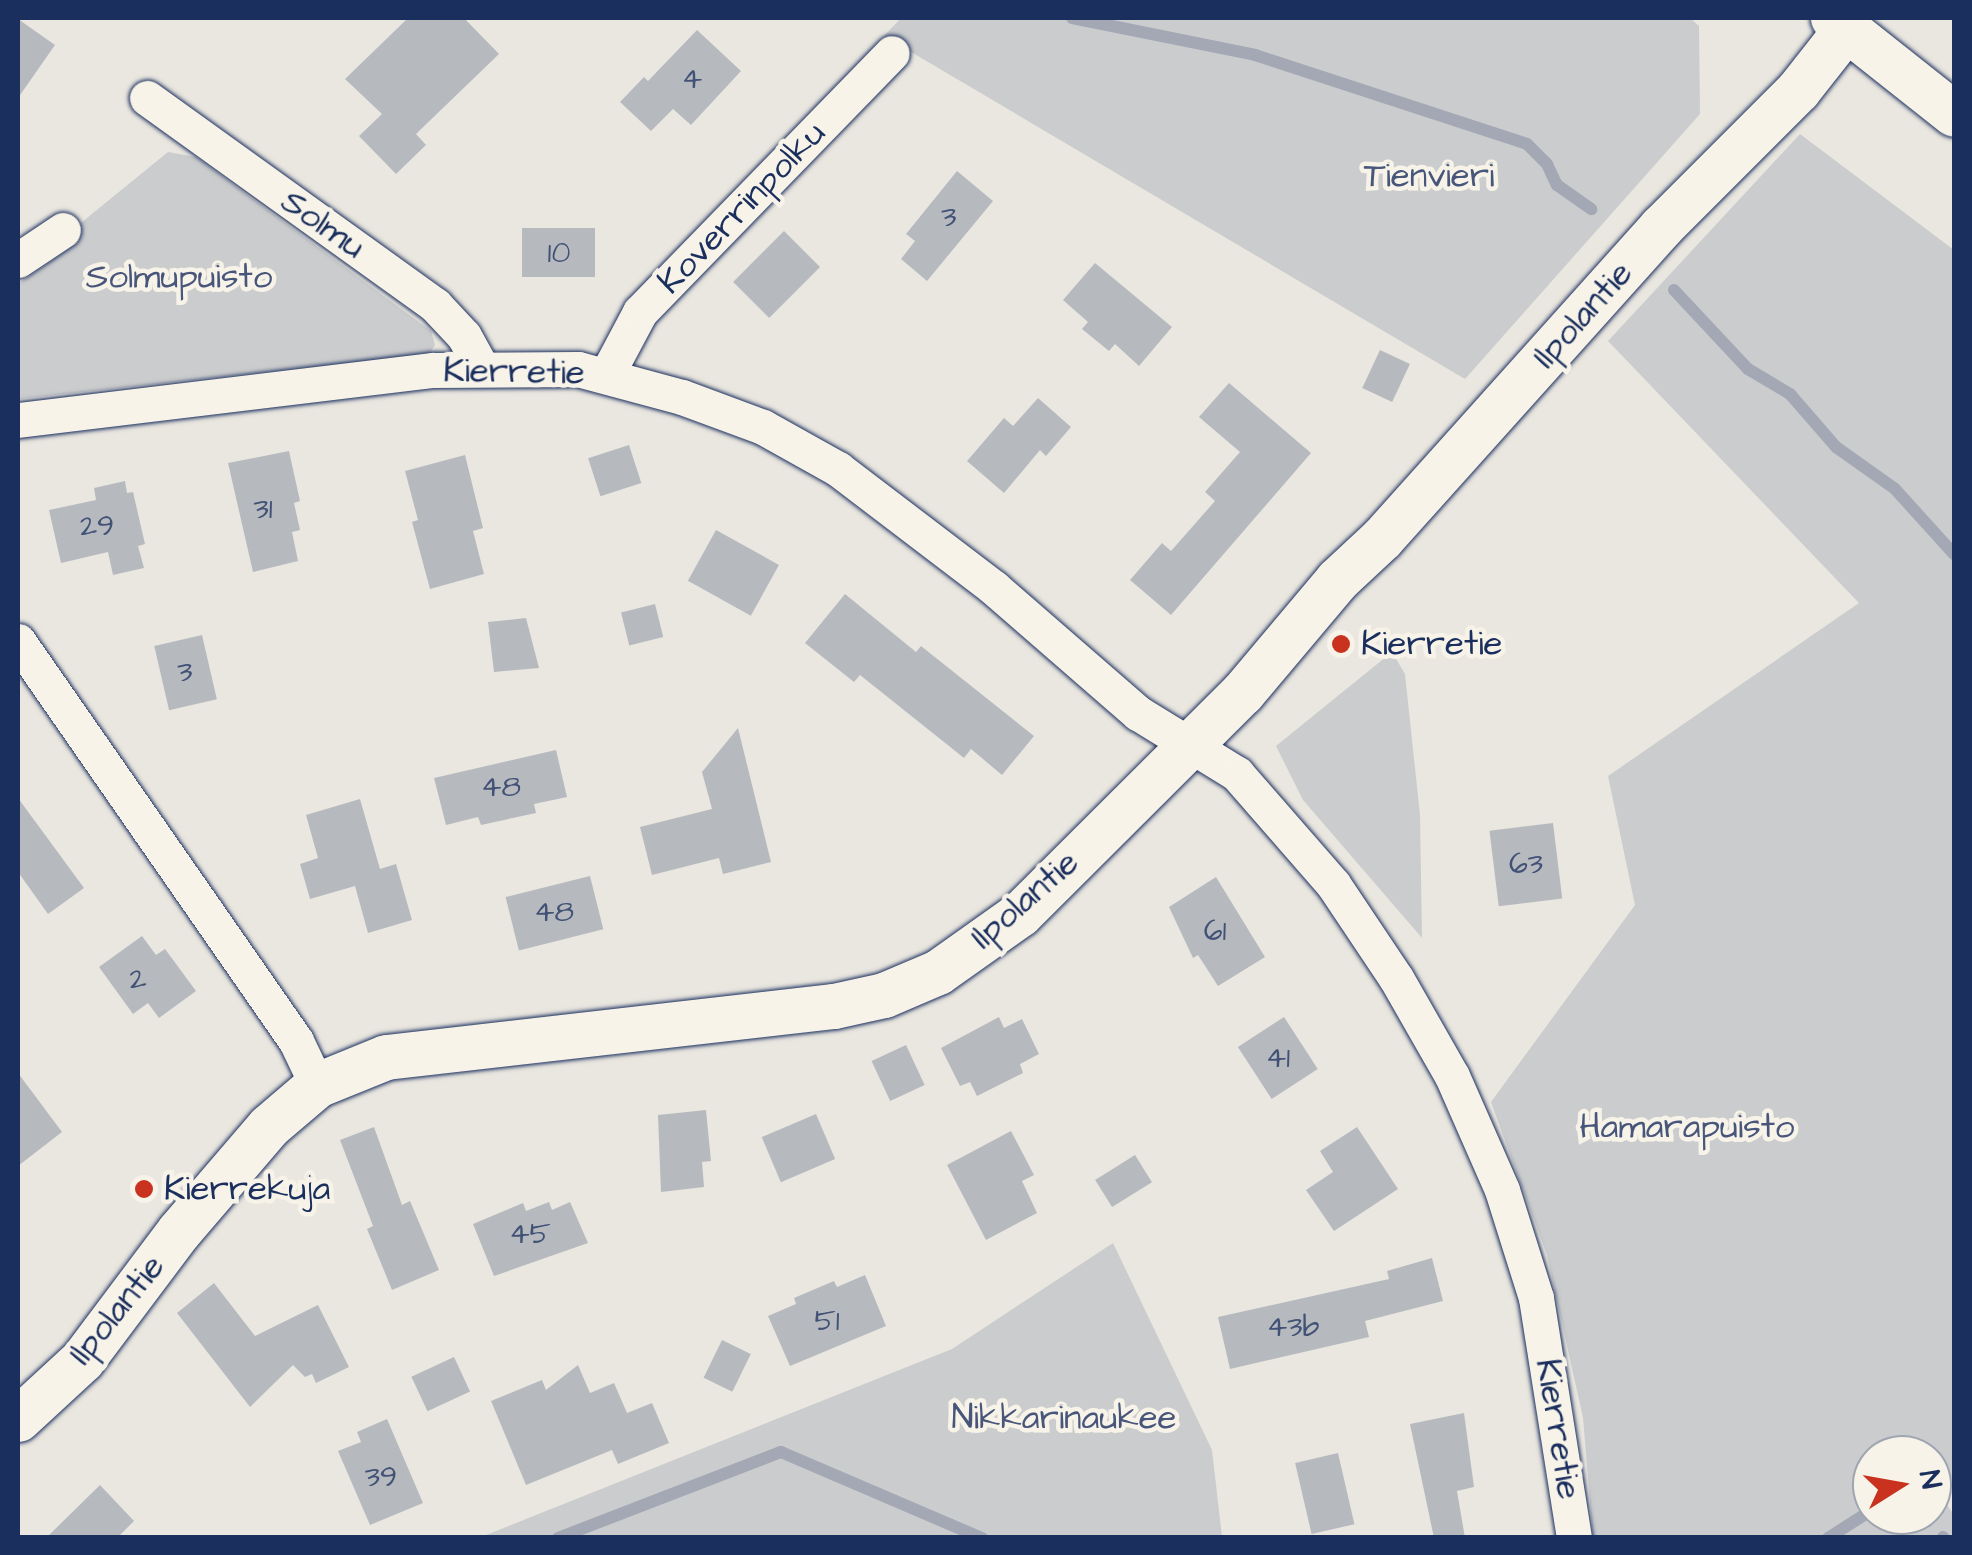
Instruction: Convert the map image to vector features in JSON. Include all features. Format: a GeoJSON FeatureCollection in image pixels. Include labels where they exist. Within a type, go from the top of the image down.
{"type":"FeatureCollection","features":[{"type":"Feature","properties":{"kind":"street"},"geometry":{"type":"LineString","coordinates":[[1839,24],[1954,114]]}},
{"type":"Feature","properties":{"kind":"street","name":"Ilpolantie"},"geometry":{"type":"LineString","coordinates":[[18,1419],[82,1360],[179,1231],[269,1126],[317,1086],[386,1057],[831,1006],[884,994],[938,972],[1020,914],[1242,693],[1338,580],[1382,538],[1661,228],[1798,90],[1839,24]]}},
{"type":"Feature","properties":{"kind":"street","name":"Koverrinpolku"},"geometry":{"type":"LineString","coordinates":[[606,374],[640,312],[892,52]]}},
{"type":"Feature","properties":{"kind":"street","name":"Solmu"},"geometry":{"type":"LineString","coordinates":[[148,98],[435,305],[464,336],[480,367]]}},
{"type":"Feature","properties":{"kind":"street"},"geometry":{"type":"LineString","coordinates":[[18,260],[64,230]]}},
{"type":"Feature","properties":{"kind":"street","name":"Kierretie"},"geometry":{"type":"LineString","coordinates":[[18,420],[297,384],[480,367],[606,374],[763,426],[838,469],[994,588],[1138,713],[1236,774],[1333,884],[1396,978],[1454,1080],[1502,1190],[1536,1298],[1574,1538]]}},
{"type":"Feature","properties":{"kind":"street"},"geometry":{"type":"LineString","coordinates":[[18,641],[296,1041],[317,1086]]}},
{"type":"Feature","properties":{"kind":"green space","name":"Tienvieri"},"geometry":{"type":"Polygon","coordinates":[[[901,18],[1690,18],[1699,26],[1700,114],[1465,379],[884,36],[901,18]]]}},
{"type":"Feature","properties":{"kind":"green space","name":"Hamarapuisto"},"geometry":{"type":"Polygon","coordinates":[[[1800,134],[1954,250],[1954,1478],[1952,1435],[1852,1435],[1852,1535],[1952,1535],[1952,1512],[1954,1537],[1593,1537],[1583,1418],[1547,1255],[1491,1102],[1635,905],[1608,776],[1859,603],[1608,341],[1800,134]]]}},
{"type":"Feature","properties":{"kind":"green space","name":"Solmupuisto"},"geometry":{"type":"Polygon","coordinates":[[[168,152],[196,157],[431,331],[435,345],[429,354],[18,399],[18,284],[75,245],[71,231],[168,152]]]}},
{"type":"Feature","properties":{"kind":"green space"},"geometry":{"type":"Polygon","coordinates":[[[1392,652],[1405,674],[1420,815],[1422,938],[1303,800],[1276,746],[1392,652]]]}},
{"type":"Feature","properties":{"kind":"green space","name":"Nikkarinaukee"},"geometry":{"type":"Polygon","coordinates":[[[1113,1243],[1212,1450],[1222,1537],[481,1537],[952,1349],[1113,1243]]]}},
{"type":"Feature","properties":{"kind":"building"},"geometry":{"type":"Polygon","coordinates":[[[408,18],[464,18],[499,54],[416,134],[426,145],[396,174],[359,136],[382,114],[345,79],[408,18]]]}},
{"type":"Feature","properties":{"kind":"building"},"geometry":{"type":"Polygon","coordinates":[[[18,19],[55,45],[18,98],[18,19]]]}},
{"type":"Feature","properties":{"kind":"building"},"geometry":{"type":"Polygon","coordinates":[[[697,30],[741,71],[691,125],[673,109],[651,131],[620,102],[644,77],[648,81],[697,30]]]}},
{"type":"Feature","properties":{"kind":"building"},"geometry":{"type":"Polygon","coordinates":[[[957,171],[993,201],[927,281],[901,259],[915,241],[906,234],[957,171]]]}},
{"type":"Feature","properties":{"kind":"building"},"geometry":{"type":"Polygon","coordinates":[[[522,228],[595,228],[595,277],[522,277],[522,228]]]}},
{"type":"Feature","properties":{"kind":"building"},"geometry":{"type":"Polygon","coordinates":[[[784,231],[820,267],[769,318],[733,282],[784,231]]]}},
{"type":"Feature","properties":{"kind":"building"},"geometry":{"type":"Polygon","coordinates":[[[1095,263],[1172,327],[1139,366],[1115,344],[1109,351],[1082,329],[1088,322],[1063,300],[1095,263]]]}},
{"type":"Feature","properties":{"kind":"building"},"geometry":{"type":"Polygon","coordinates":[[[1380,350],[1410,364],[1392,402],[1362,388],[1380,350]]]}},
{"type":"Feature","properties":{"kind":"building"},"geometry":{"type":"Polygon","coordinates":[[[1229,383],[1311,453],[1171,615],[1130,580],[1162,543],[1171,551],[1215,501],[1205,492],[1240,452],[1199,417],[1229,383]]]}},
{"type":"Feature","properties":{"kind":"building"},"geometry":{"type":"Polygon","coordinates":[[[1038,398],[1071,427],[1046,456],[1040,450],[1004,493],[967,461],[1004,418],[1013,426],[1038,398]]]}},
{"type":"Feature","properties":{"kind":"building"},"geometry":{"type":"Polygon","coordinates":[[[629,445],[641,483],[600,496],[588,458],[629,445]]]}},
{"type":"Feature","properties":{"kind":"building"},"geometry":{"type":"Polygon","coordinates":[[[289,451],[300,501],[294,503],[300,530],[292,532],[298,561],[253,572],[228,463],[289,451]]]}},
{"type":"Feature","properties":{"kind":"building"},"geometry":{"type":"Polygon","coordinates":[[[465,455],[483,528],[473,531],[484,574],[430,589],[412,522],[418,520],[405,471],[465,455]]]}},
{"type":"Feature","properties":{"kind":"building"},"geometry":{"type":"Polygon","coordinates":[[[125,481],[127,493],[133,492],[145,544],[138,546],[144,568],[113,575],[108,552],[61,563],[49,510],[96,500],[94,488],[125,481]]]}},
{"type":"Feature","properties":{"kind":"building"},"geometry":{"type":"Polygon","coordinates":[[[716,530],[779,565],[751,616],[688,581],[716,530]]]}},
{"type":"Feature","properties":{"kind":"building"},"geometry":{"type":"Polygon","coordinates":[[[845,594],[916,652],[921,646],[1034,736],[1002,775],[971,749],[964,758],[860,675],[854,682],[805,643],[845,594]]]}},
{"type":"Feature","properties":{"kind":"building"},"geometry":{"type":"Polygon","coordinates":[[[655,604],[663,637],[629,645],[621,612],[655,604]]]}},
{"type":"Feature","properties":{"kind":"building"},"geometry":{"type":"Polygon","coordinates":[[[526,618],[539,668],[494,672],[488,622],[526,618]]]}},
{"type":"Feature","properties":{"kind":"building"},"geometry":{"type":"Polygon","coordinates":[[[202,635],[217,699],[169,710],[154,646],[202,635]]]}},
{"type":"Feature","properties":{"kind":"building"},"geometry":{"type":"Polygon","coordinates":[[[738,728],[771,862],[723,874],[719,858],[652,875],[640,827],[712,809],[702,772],[738,728]]]}},
{"type":"Feature","properties":{"kind":"building"},"geometry":{"type":"Polygon","coordinates":[[[556,750],[567,797],[534,804],[536,813],[481,825],[478,817],[446,825],[434,778],[556,750]]]}},
{"type":"Feature","properties":{"kind":"building"},"geometry":{"type":"Polygon","coordinates":[[[18,798],[84,888],[48,914],[18,872],[18,798]]]}},
{"type":"Feature","properties":{"kind":"building"},"geometry":{"type":"Polygon","coordinates":[[[360,799],[380,869],[396,864],[412,920],[368,933],[355,886],[310,899],[300,864],[318,858],[306,815],[360,799]]]}},
{"type":"Feature","properties":{"kind":"building"},"geometry":{"type":"Polygon","coordinates":[[[1553,823],[1562,898],[1499,906],[1489,831],[1553,823]]]}},
{"type":"Feature","properties":{"kind":"building"},"geometry":{"type":"Polygon","coordinates":[[[590,876],[603,929],[519,950],[506,897],[590,876]]]}},
{"type":"Feature","properties":{"kind":"building"},"geometry":{"type":"Polygon","coordinates":[[[1216,877],[1265,957],[1218,986],[1198,955],[1193,958],[1169,907],[1216,877]]]}},
{"type":"Feature","properties":{"kind":"building"},"geometry":{"type":"Polygon","coordinates":[[[142,936],[156,955],[165,949],[196,991],[159,1018],[148,1003],[133,1014],[99,967],[142,936]]]}},
{"type":"Feature","properties":{"kind":"building"},"geometry":{"type":"Polygon","coordinates":[[[999,1017],[1004,1028],[1022,1019],[1039,1054],[1020,1064],[1023,1073],[977,1096],[970,1082],[960,1086],[941,1048],[999,1017]]]}},
{"type":"Feature","properties":{"kind":"building"},"geometry":{"type":"Polygon","coordinates":[[[1284,1017],[1318,1069],[1272,1099],[1238,1047],[1284,1017]]]}},
{"type":"Feature","properties":{"kind":"building"},"geometry":{"type":"Polygon","coordinates":[[[906,1045],[925,1085],[890,1101],[872,1061],[906,1045]]]}},
{"type":"Feature","properties":{"kind":"building"},"geometry":{"type":"Polygon","coordinates":[[[18,1073],[62,1132],[18,1166],[18,1073]]]}},
{"type":"Feature","properties":{"kind":"building"},"geometry":{"type":"Polygon","coordinates":[[[706,1110],[711,1161],[702,1162],[704,1187],[661,1192],[658,1115],[706,1110]]]}},
{"type":"Feature","properties":{"kind":"building"},"geometry":{"type":"Polygon","coordinates":[[[816,1114],[835,1159],[781,1182],[762,1137],[816,1114]]]}},
{"type":"Feature","properties":{"kind":"building"},"geometry":{"type":"Polygon","coordinates":[[[374,1127],[402,1205],[410,1201],[439,1270],[392,1290],[367,1229],[373,1226],[340,1140],[374,1127]]]}},
{"type":"Feature","properties":{"kind":"building"},"geometry":{"type":"Polygon","coordinates":[[[1357,1127],[1398,1189],[1334,1231],[1306,1190],[1333,1172],[1320,1151],[1357,1127]]]}},
{"type":"Feature","properties":{"kind":"building"},"geometry":{"type":"Polygon","coordinates":[[[1011,1131],[1034,1175],[1022,1181],[1037,1213],[986,1240],[947,1165],[1011,1131]]]}},
{"type":"Feature","properties":{"kind":"building"},"geometry":{"type":"Polygon","coordinates":[[[1135,1155],[1152,1182],[1112,1207],[1095,1180],[1135,1155]]]}},
{"type":"Feature","properties":{"kind":"building"},"geometry":{"type":"Polygon","coordinates":[[[549,1202],[552,1210],[570,1202],[588,1243],[494,1276],[473,1224],[523,1203],[526,1211],[549,1202]]]}},
{"type":"Feature","properties":{"kind":"building"},"geometry":{"type":"Polygon","coordinates":[[[1432,1258],[1443,1301],[1365,1321],[1369,1337],[1230,1369],[1218,1317],[1389,1279],[1387,1271],[1432,1258]]]}},
{"type":"Feature","properties":{"kind":"building"},"geometry":{"type":"Polygon","coordinates":[[[865,1275],[886,1326],[790,1366],[768,1316],[796,1304],[794,1298],[834,1281],[837,1287],[865,1275]]]}},
{"type":"Feature","properties":{"kind":"building"},"geometry":{"type":"Polygon","coordinates":[[[214,1283],[255,1336],[318,1305],[349,1367],[316,1383],[312,1374],[305,1377],[293,1365],[250,1407],[177,1313],[214,1283]]]}},
{"type":"Feature","properties":{"kind":"building"},"geometry":{"type":"Polygon","coordinates":[[[722,1340],[751,1354],[732,1392],[704,1378],[722,1340]]]}},
{"type":"Feature","properties":{"kind":"building"},"geometry":{"type":"Polygon","coordinates":[[[454,1357],[470,1391],[427,1411],[411,1377],[454,1357]]]}},
{"type":"Feature","properties":{"kind":"building"},"geometry":{"type":"Polygon","coordinates":[[[578,1365],[590,1393],[614,1383],[627,1413],[652,1403],[669,1443],[618,1464],[612,1450],[526,1485],[491,1401],[542,1380],[546,1390],[578,1365]]]}},
{"type":"Feature","properties":{"kind":"building"},"geometry":{"type":"Polygon","coordinates":[[[1464,1413],[1474,1487],[1457,1491],[1465,1538],[1434,1538],[1410,1424],[1464,1413]]]}},
{"type":"Feature","properties":{"kind":"building"},"geometry":{"type":"Polygon","coordinates":[[[387,1419],[423,1503],[370,1525],[338,1451],[361,1442],[357,1432],[387,1419]]]}},
{"type":"Feature","properties":{"kind":"building"},"geometry":{"type":"Polygon","coordinates":[[[1338,1453],[1354,1524],[1312,1534],[1295,1463],[1338,1453]]]}},
{"type":"Feature","properties":{"kind":"building"},"geometry":{"type":"Polygon","coordinates":[[[100,1485],[134,1521],[117,1538],[46,1538],[100,1485]]]}},
{"type":"Feature","properties":{"kind":"waterway"},"geometry":{"type":"LineString","coordinates":[[1072,18],[1255,55],[1527,144],[1547,164],[1557,185],[1591,209]]}},
{"type":"Feature","properties":{"kind":"waterway"},"geometry":{"type":"LineString","coordinates":[[1674,290],[1748,369],[1790,394],[1836,447],[1895,489],[1954,554]]}},
{"type":"Feature","properties":{"kind":"waterway"},"geometry":{"type":"LineString","coordinates":[[558,1538],[781,1452],[982,1538]]}},
{"type":"Feature","properties":{"kind":"waterway"},"geometry":{"type":"LineString","coordinates":[[1828,1538],[1852,1523]]}},
{"type":"Feature","properties":{"kind":"place","name":"Kierretie"},"geometry":{"type":"Point","coordinates":[1341,644]}},
{"type":"Feature","properties":{"kind":"place","name":"Kierrekuja"},"geometry":{"type":"Point","coordinates":[144,1189]}}]}
